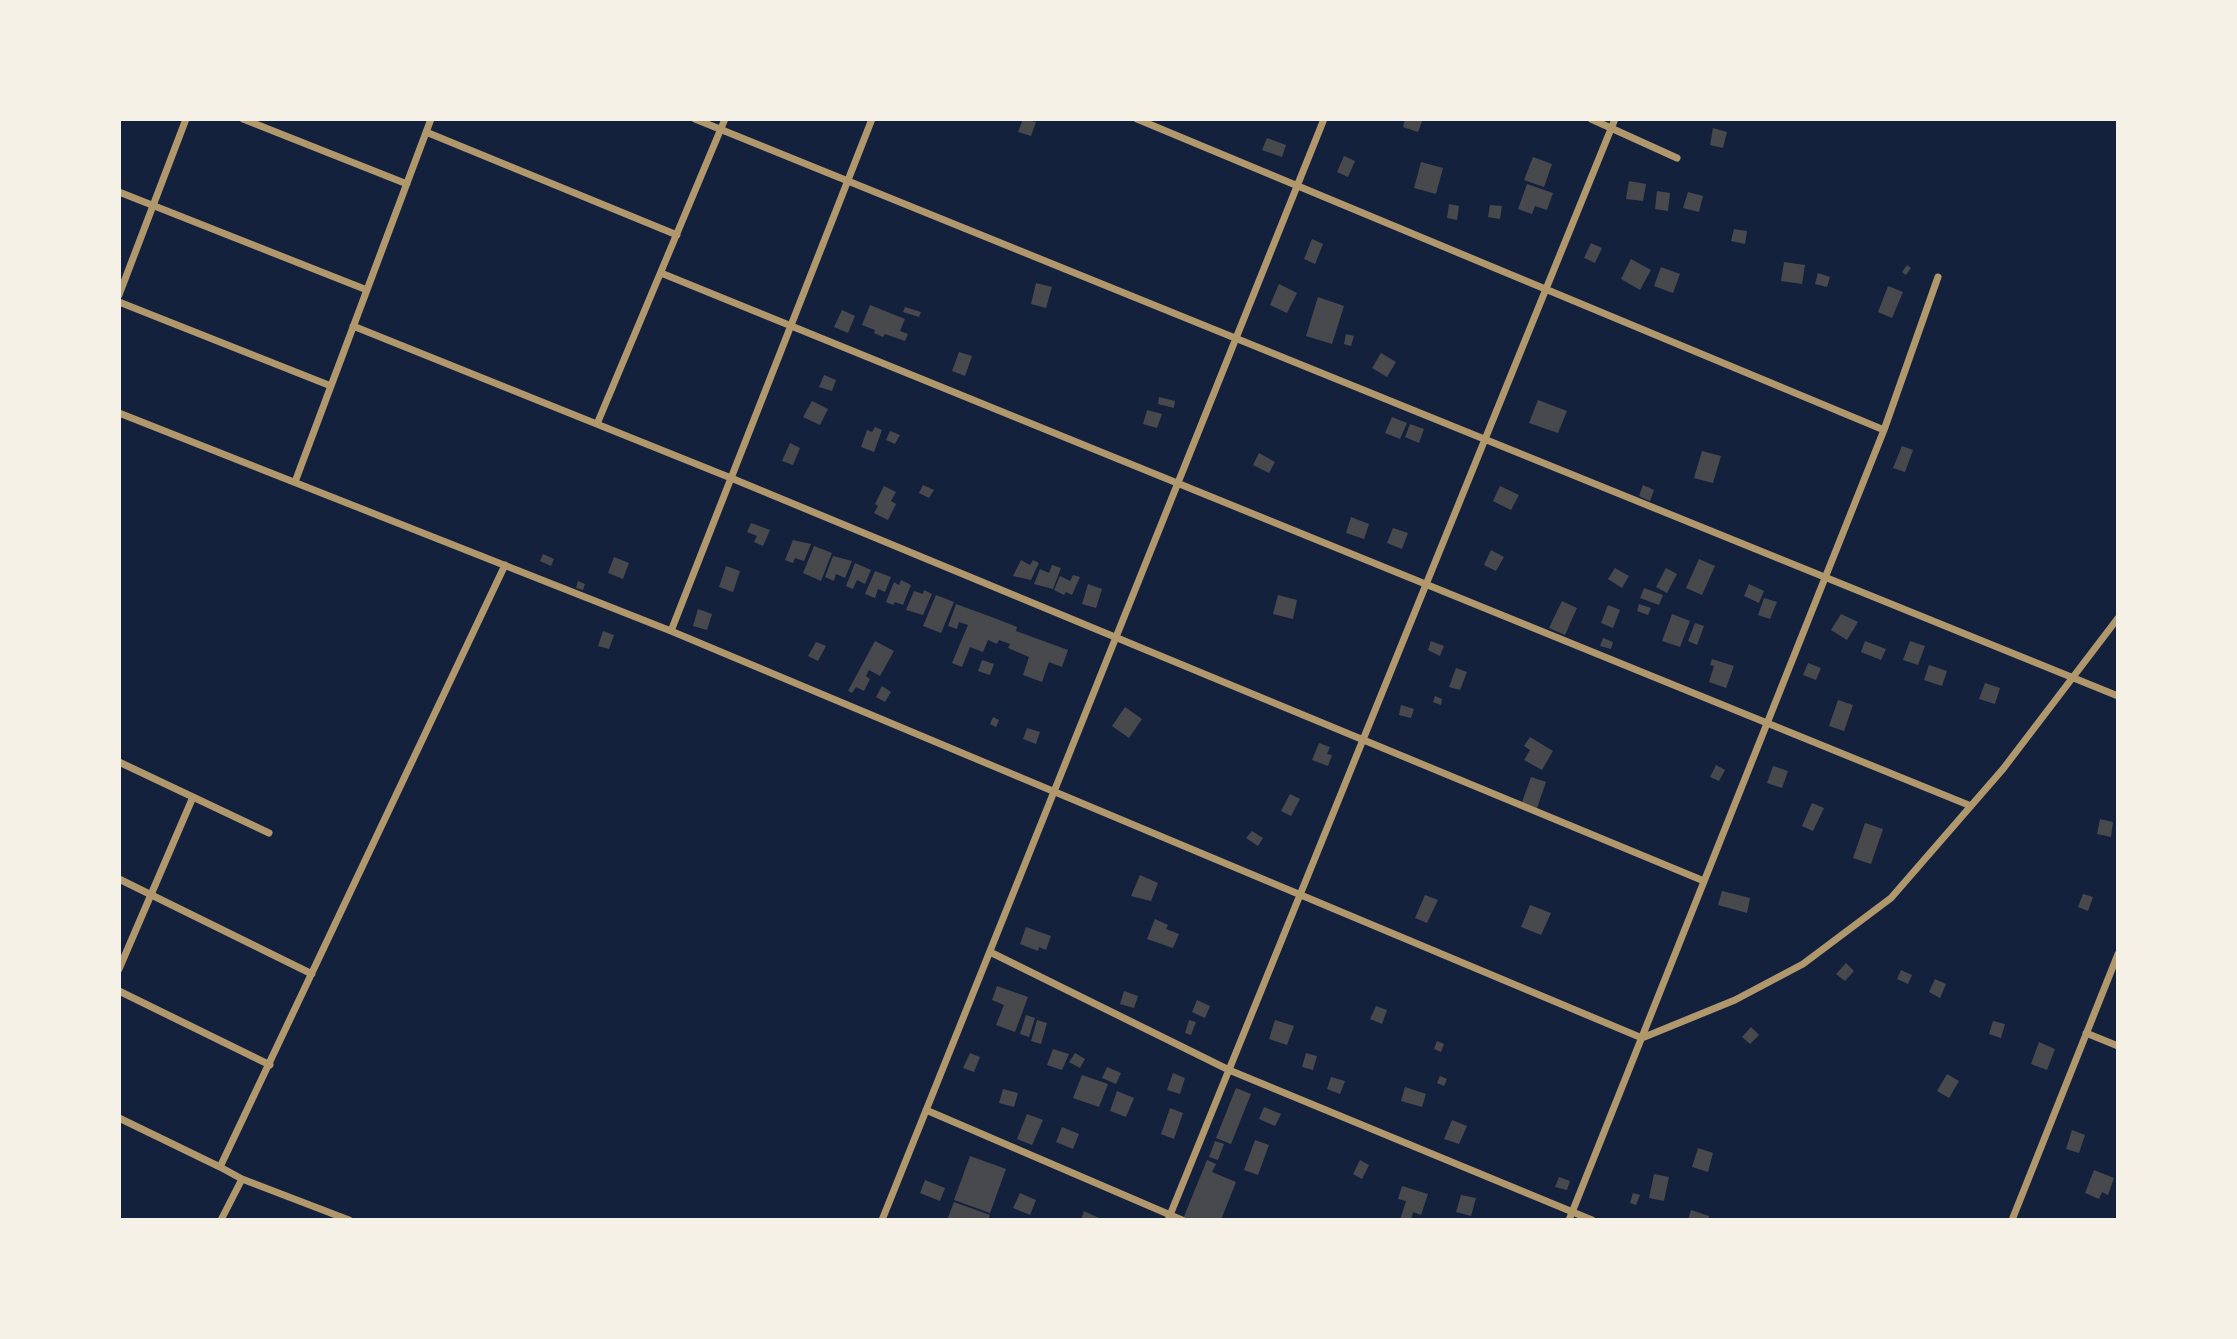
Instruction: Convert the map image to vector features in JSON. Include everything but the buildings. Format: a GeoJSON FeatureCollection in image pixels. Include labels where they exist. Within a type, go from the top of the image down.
{"type":"FeatureCollection","features":[{"type":"Feature","properties":{"kind":"street"},"geometry":{"type":"LineString","coordinates":[[119,295],[186,119]]}},
{"type":"Feature","properties":{"kind":"street"},"geometry":{"type":"LineString","coordinates":[[243,119],[407,184]]}},
{"type":"Feature","properties":{"kind":"street"},"geometry":{"type":"LineString","coordinates":[[295,482],[431,119]]}},
{"type":"Feature","properties":{"kind":"street"},"geometry":{"type":"LineString","coordinates":[[695,119],[2118,696]]}},
{"type":"Feature","properties":{"kind":"street"},"geometry":{"type":"LineString","coordinates":[[597,424],[725,119]]}},
{"type":"Feature","properties":{"kind":"street"},"geometry":{"type":"LineString","coordinates":[[671,631],[872,119]]}},
{"type":"Feature","properties":{"kind":"street"},"geometry":{"type":"LineString","coordinates":[[1138,119],[1884,429]]}},
{"type":"Feature","properties":{"kind":"street"},"geometry":{"type":"LineString","coordinates":[[882,1220],[1324,119]]}},
{"type":"Feature","properties":{"kind":"street"},"geometry":{"type":"LineString","coordinates":[[1591,119],[1613,123],[1677,158]]}},
{"type":"Feature","properties":{"kind":"street"},"geometry":{"type":"LineString","coordinates":[[1169,1217],[1613,123]]}},
{"type":"Feature","properties":{"kind":"street"},"geometry":{"type":"LineString","coordinates":[[426,132],[677,235]]}},
{"type":"Feature","properties":{"kind":"street"},"geometry":{"type":"LineString","coordinates":[[119,192],[367,290]]}},
{"type":"Feature","properties":{"kind":"street"},"geometry":{"type":"LineString","coordinates":[[661,273],[1971,806]]}},
{"type":"Feature","properties":{"kind":"street"},"geometry":{"type":"LineString","coordinates":[[1571,1216],[1884,429],[1938,277]]}},
{"type":"Feature","properties":{"kind":"street"},"geometry":{"type":"LineString","coordinates":[[119,302],[331,386]]}},
{"type":"Feature","properties":{"kind":"street"},"geometry":{"type":"LineString","coordinates":[[353,327],[731,478],[1704,881]]}},
{"type":"Feature","properties":{"kind":"street"},"geometry":{"type":"LineString","coordinates":[[119,413],[671,631],[1642,1038],[1735,1000],[1803,964],[1891,898],[2003,769],[2118,618]]}},
{"type":"Feature","properties":{"kind":"street"},"geometry":{"type":"LineString","coordinates":[[220,1167],[505,565]]}},
{"type":"Feature","properties":{"kind":"street"},"geometry":{"type":"LineString","coordinates":[[119,762],[270,833]]}},
{"type":"Feature","properties":{"kind":"street"},"geometry":{"type":"LineString","coordinates":[[119,969],[193,797]]}},
{"type":"Feature","properties":{"kind":"street"},"geometry":{"type":"LineString","coordinates":[[119,879],[312,975]]}},
{"type":"Feature","properties":{"kind":"street"},"geometry":{"type":"LineString","coordinates":[[990,952],[1229,1070],[1571,1216],[1592,1220]]}},
{"type":"Feature","properties":{"kind":"street"},"geometry":{"type":"LineString","coordinates":[[2012,1220],[2118,954]]}},
{"type":"Feature","properties":{"kind":"street"},"geometry":{"type":"LineString","coordinates":[[119,991],[270,1065]]}},
{"type":"Feature","properties":{"kind":"street"},"geometry":{"type":"LineString","coordinates":[[2086,1033],[2118,1046]]}},
{"type":"Feature","properties":{"kind":"street"},"geometry":{"type":"LineString","coordinates":[[926,1110],[1181,1220]]}},
{"type":"Feature","properties":{"kind":"street"},"geometry":{"type":"LineString","coordinates":[[119,1118],[242,1178],[349,1220]]}},
{"type":"Feature","properties":{"kind":"street"},"geometry":{"type":"LineString","coordinates":[[221,1220],[242,1178]]}}]}
